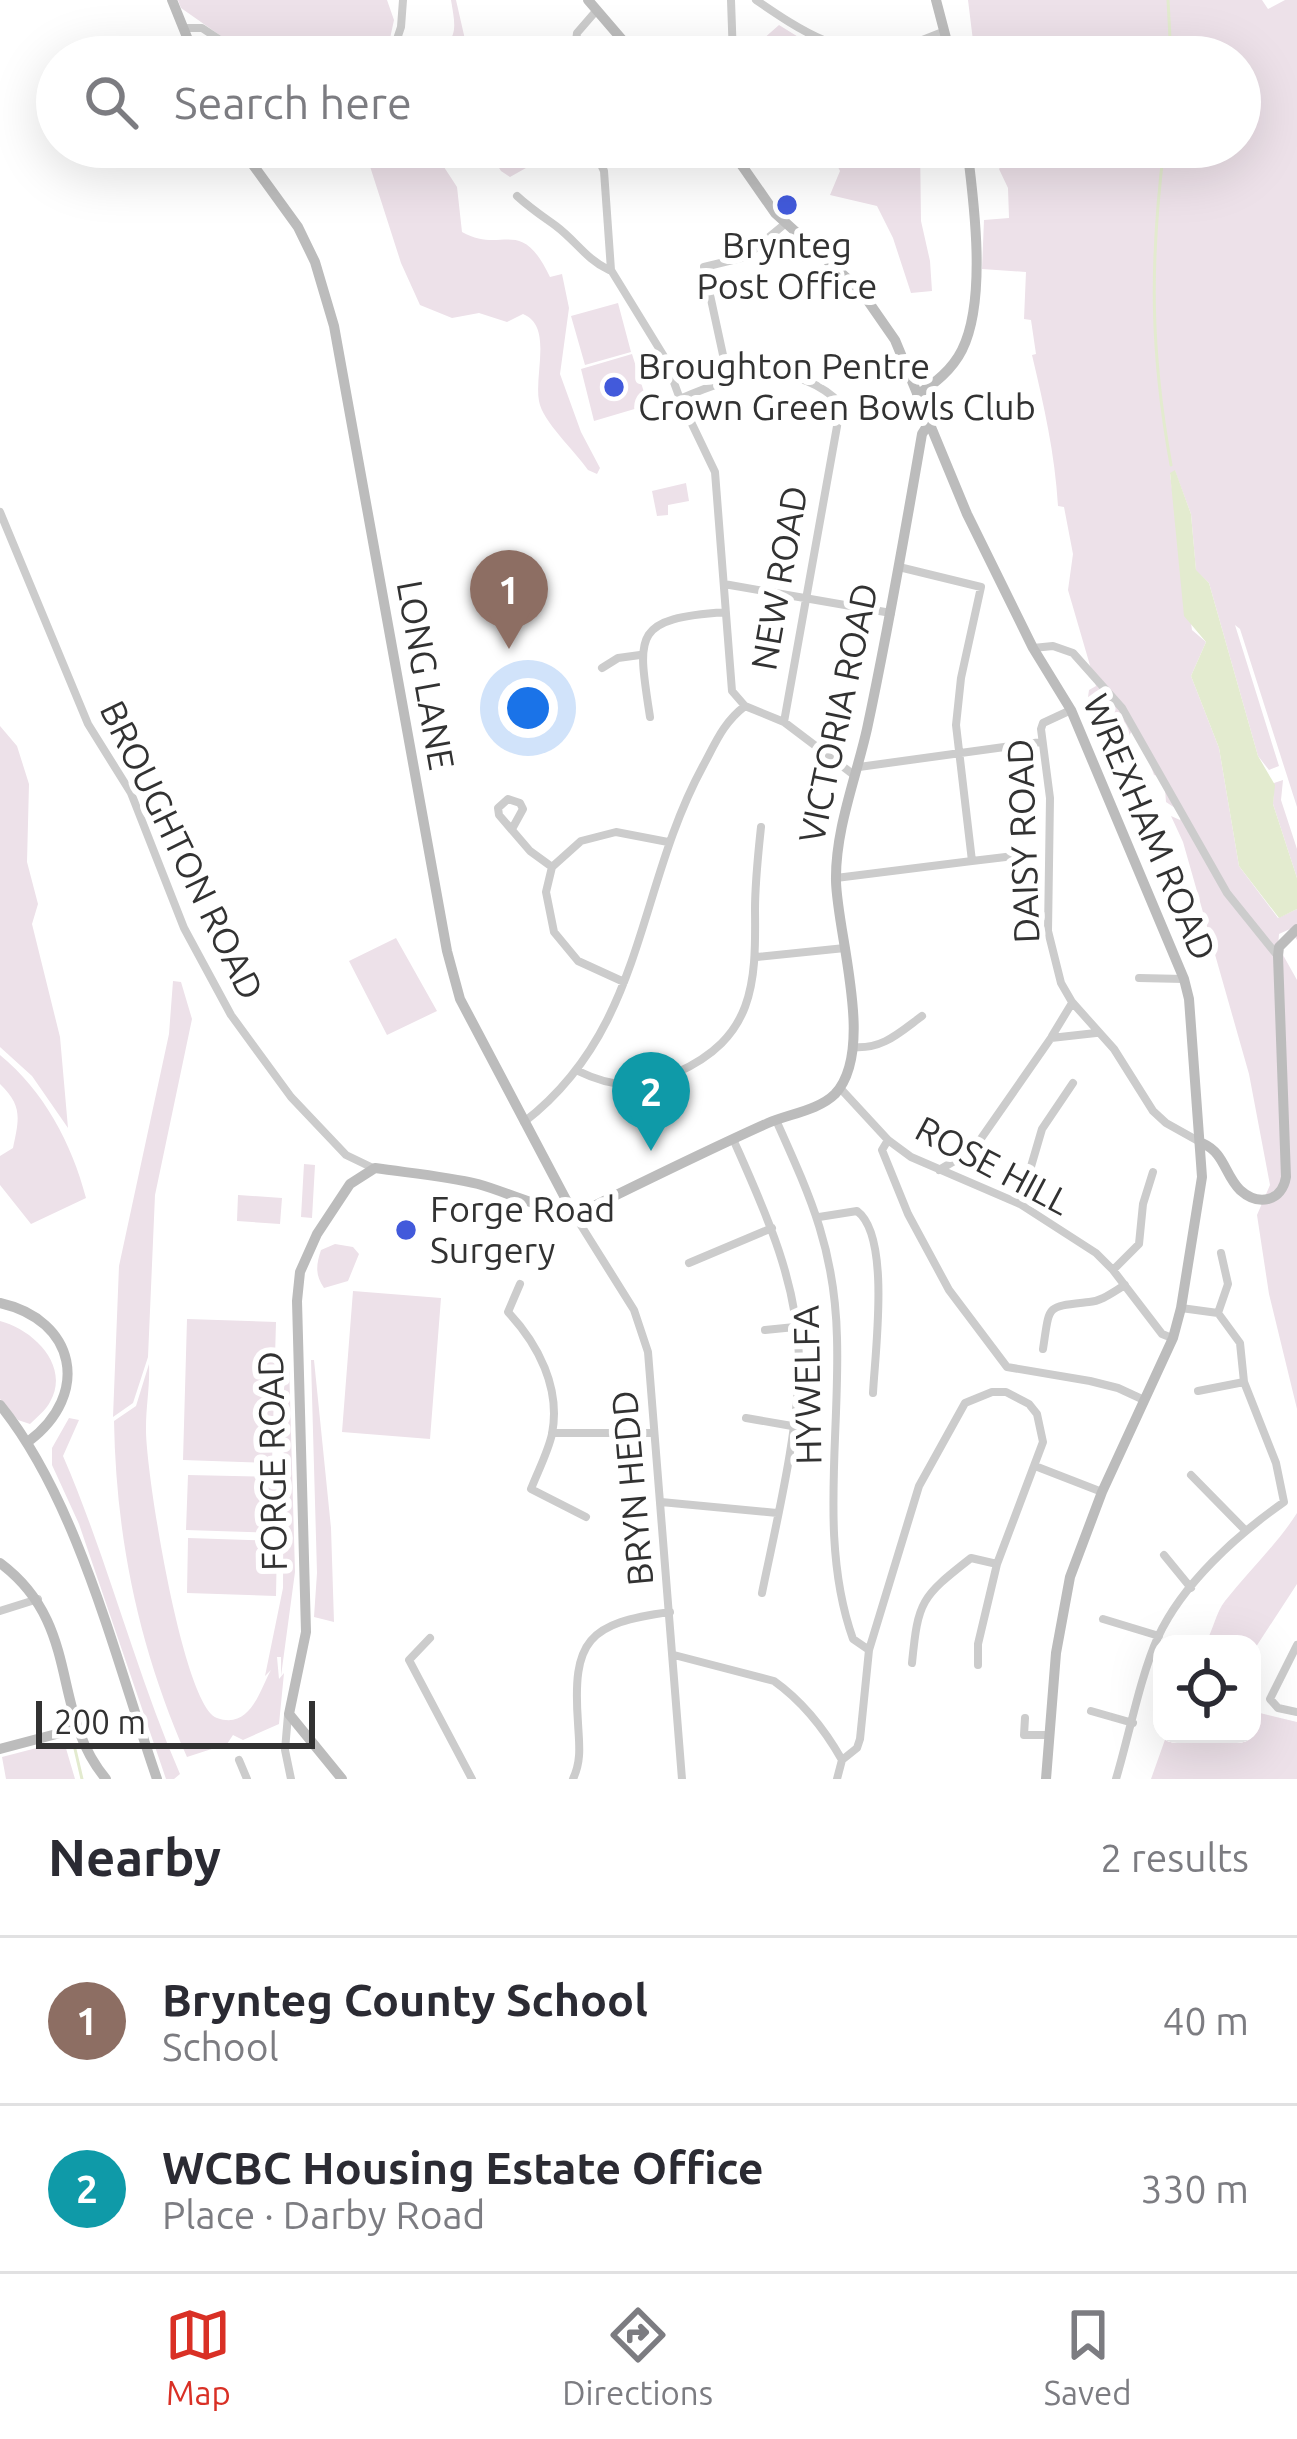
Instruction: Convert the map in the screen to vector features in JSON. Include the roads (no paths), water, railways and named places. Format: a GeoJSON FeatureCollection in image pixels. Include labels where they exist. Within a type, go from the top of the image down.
{"type":"FeatureCollection","features":[{"type":"Feature","properties":{"kind":"street"},"geometry":{"type":"LineString","coordinates":[[172,0],[186,36]]}},
{"type":"Feature","properties":{"kind":"street"},"geometry":{"type":"LineString","coordinates":[[398,36],[403,0]]}},
{"type":"Feature","properties":{"kind":"street"},"geometry":{"type":"LineString","coordinates":[[731,0],[733,36]]}},
{"type":"Feature","properties":{"kind":"street"},"geometry":{"type":"LineString","coordinates":[[756,0],[810,36]]}},
{"type":"Feature","properties":{"kind":"street"},"geometry":{"type":"LineString","coordinates":[[936,0],[944,36]]}},
{"type":"Feature","properties":{"kind":"street"},"geometry":{"type":"LineString","coordinates":[[577,36],[591,3],[620,36]]}},
{"type":"Feature","properties":{"kind":"street"},"geometry":{"type":"LineString","coordinates":[[183,28],[202,28],[214,36]]}},
{"type":"Feature","properties":{"kind":"street"},"geometry":{"type":"LineString","coordinates":[[933,36],[943,32]]}},
{"type":"Feature","properties":{"kind":"street","name":"LONG LANE"},"geometry":{"type":"LineString","coordinates":[[255,168],[298,227],[315,262],[334,326],[447,950],[460,999],[572,1211]]}},
{"type":"Feature","properties":{"kind":"street"},"geometry":{"type":"LineString","coordinates":[[603,168],[611,271],[665,358],[715,472],[730,683],[745,706],[784,722],[858,772],[1041,742]]}},
{"type":"Feature","properties":{"kind":"street","name":"WREXHAM ROAD"},"geometry":{"type":"LineString","coordinates":[[743,168],[775,214],[861,291],[895,340],[968,514],[1033,648],[1071,710],[1184,979],[1202,1177],[1181,1308],[1173,1338],[1102,1492],[1070,1577],[1046,1779]]}},
{"type":"Feature","properties":{"kind":"street"},"geometry":{"type":"LineString","coordinates":[[916,395],[951,367],[972,324],[975,263],[968,168]]}},
{"type":"Feature","properties":{"kind":"street"},"geometry":{"type":"LineString","coordinates":[[517,196],[537,216],[560,228],[589,260],[611,271]]}},
{"type":"Feature","properties":{"kind":"street"},"geometry":{"type":"LineString","coordinates":[[728,378],[704,267],[745,257],[786,223]]}},
{"type":"Feature","properties":{"kind":"street","name":"NEW ROAD"},"geometry":{"type":"LineString","coordinates":[[680,399],[728,378],[778,371],[827,391],[841,404],[784,722]]}},
{"type":"Feature","properties":{"kind":"street","name":"VICTORIA ROAD"},"geometry":{"type":"LineString","coordinates":[[840,1088],[852,1047],[847,948],[836,878],[842,832],[892,613],[922,434],[929,423]]}},
{"type":"Feature","properties":{"kind":"street","name":"BROUGHTON ROAD"},"geometry":{"type":"LineString","coordinates":[[0,512],[88,724],[131,793],[184,928],[230,1015],[291,1097],[346,1155],[375,1168]]}},
{"type":"Feature","properties":{"kind":"street"},"geometry":{"type":"LineString","coordinates":[[899,567],[981,587],[956,725],[972,861]]}},
{"type":"Feature","properties":{"kind":"street"},"geometry":{"type":"LineString","coordinates":[[724,584],[892,613]]}},
{"type":"Feature","properties":{"kind":"street"},"geometry":{"type":"LineString","coordinates":[[650,717],[640,655],[652,629],[665,620],[725,612]]}},
{"type":"Feature","properties":{"kind":"street"},"geometry":{"type":"LineString","coordinates":[[1033,648],[1053,646],[1073,653],[1121,708],[1227,893],[1278,956]]}},
{"type":"Feature","properties":{"kind":"street"},"geometry":{"type":"LineString","coordinates":[[602,668],[618,658],[640,655]]}},
{"type":"Feature","properties":{"kind":"street"},"geometry":{"type":"LineString","coordinates":[[523,1122],[578,1071],[624,982],[685,800],[723,726],[745,706]]}},
{"type":"Feature","properties":{"kind":"street","name":"DAISY ROAD"},"geometry":{"type":"LineString","coordinates":[[1071,710],[1043,723],[1041,742],[1050,798],[1048,931],[1061,983],[1159,1116],[1202,1143]]}},
{"type":"Feature","properties":{"kind":"street"},"geometry":{"type":"LineString","coordinates":[[578,1071],[627,1087],[657,1081],[689,1067],[719,1043],[742,1015],[752,993],[757,957],[755,891],[761,826]]}},
{"type":"Feature","properties":{"kind":"street"},"geometry":{"type":"LineString","coordinates":[[512,830],[552,867]]}},
{"type":"Feature","properties":{"kind":"street"},"geometry":{"type":"LineString","coordinates":[[624,982],[578,961],[554,932],[546,892],[552,867],[581,841],[616,832],[668,842]]}},
{"type":"Feature","properties":{"kind":"street"},"geometry":{"type":"LineString","coordinates":[[836,878],[1014,856]]}},
{"type":"Feature","properties":{"kind":"street"},"geometry":{"type":"LineString","coordinates":[[1202,1143],[1216,1150],[1241,1191],[1261,1200],[1283,1191],[1278,956],[1279,947],[1297,929]]}},
{"type":"Feature","properties":{"kind":"street"},"geometry":{"type":"LineString","coordinates":[[757,957],[847,948]]}},
{"type":"Feature","properties":{"kind":"street"},"geometry":{"type":"LineString","coordinates":[[1139,978],[1184,979]]}},
{"type":"Feature","properties":{"kind":"street"},"geometry":{"type":"LineString","coordinates":[[939,1170],[973,1150],[1072,1003]]}},
{"type":"Feature","properties":{"kind":"street"},"geometry":{"type":"LineString","coordinates":[[852,1047],[887,1042],[922,1016]]}},
{"type":"Feature","properties":{"kind":"street"},"geometry":{"type":"LineString","coordinates":[[1051,1038],[1098,1033]]}},
{"type":"Feature","properties":{"kind":"street"},"geometry":{"type":"LineString","coordinates":[[1020,1204],[1042,1129],[1073,1083]]}},
{"type":"Feature","properties":{"kind":"street"},"geometry":{"type":"LineString","coordinates":[[375,1168],[478,1184],[547,1208],[572,1211],[596,1205],[824,1102],[840,1088]]}},
{"type":"Feature","properties":{"kind":"street","name":"ROSE HILL"},"geometry":{"type":"LineString","coordinates":[[840,1088],[888,1140],[939,1170],[1020,1204],[1096,1253],[1162,1334],[1173,1338]]}},
{"type":"Feature","properties":{"kind":"street","name":"HYWELFA"},"geometry":{"type":"LineString","coordinates":[[776,1120],[819,1217],[832,1274],[837,1336],[837,1566],[853,1639],[869,1650]]}},
{"type":"Feature","properties":{"kind":"street"},"geometry":{"type":"LineString","coordinates":[[734,1139],[772,1228],[789,1284],[799,1372],[762,1593]]}},
{"type":"Feature","properties":{"kind":"street"},"geometry":{"type":"LineString","coordinates":[[888,1140],[882,1150],[908,1214],[949,1290],[1000,1360],[1017,1371],[1118,1388],[1145,1401]]}},
{"type":"Feature","properties":{"kind":"street"},"geometry":{"type":"LineString","coordinates":[[346,1155],[350,1184]]}},
{"type":"Feature","properties":{"kind":"street","name":"FORGE ROAD"},"geometry":{"type":"LineString","coordinates":[[291,1779],[285,1750],[306,1632],[298,1287],[308,1250],[350,1184],[375,1168]]}},
{"type":"Feature","properties":{"kind":"street"},"geometry":{"type":"LineString","coordinates":[[1113,1270],[1139,1244],[1143,1204],[1153,1172]]}},
{"type":"Feature","properties":{"kind":"street","name":"BRYN HEDD"},"geometry":{"type":"LineString","coordinates":[[572,1211],[640,1325],[648,1352],[682,1779]]}},
{"type":"Feature","properties":{"kind":"street"},"geometry":{"type":"LineString","coordinates":[[819,1217],[857,1211],[872,1231],[878,1276],[873,1393]]}},
{"type":"Feature","properties":{"kind":"street"},"geometry":{"type":"LineString","coordinates":[[689,1263],[772,1228]]}},
{"type":"Feature","properties":{"kind":"street"},"geometry":{"type":"LineString","coordinates":[[1218,1312],[1228,1284],[1221,1252]]}},
{"type":"Feature","properties":{"kind":"street"},"geometry":{"type":"LineString","coordinates":[[520,1284],[508,1312],[532,1341],[548,1373],[552,1433],[531,1489],[586,1517]]}},
{"type":"Feature","properties":{"kind":"street"},"geometry":{"type":"LineString","coordinates":[[1043,1349],[1048,1316],[1055,1306],[1090,1302],[1125,1285]]}},
{"type":"Feature","properties":{"kind":"street"},"geometry":{"type":"LineString","coordinates":[[0,1303],[42,1317],[66,1364],[63,1406],[29,1441]]}},
{"type":"Feature","properties":{"kind":"street"},"geometry":{"type":"LineString","coordinates":[[1160,1635],[1191,1588],[1245,1530],[1284,1502],[1276,1462],[1244,1382],[1240,1343],[1218,1312],[1181,1308]]}},
{"type":"Feature","properties":{"kind":"street"},"geometry":{"type":"LineString","coordinates":[[765,1330],[796,1327]]}},
{"type":"Feature","properties":{"kind":"street"},"geometry":{"type":"LineString","coordinates":[[1198,1391],[1244,1382]]}},
{"type":"Feature","properties":{"kind":"street"},"geometry":{"type":"LineString","coordinates":[[836,1779],[842,1760],[860,1739],[869,1650],[919,1486],[965,1403],[992,1392],[1006,1393],[1029,1404],[1042,1425],[1043,1442],[997,1564],[978,1644],[978,1665]]}},
{"type":"Feature","properties":{"kind":"street"},"geometry":{"type":"LineString","coordinates":[[0,1406],[29,1441],[69,1528],[157,1779]]}},
{"type":"Feature","properties":{"kind":"street"},"geometry":{"type":"LineString","coordinates":[[746,1418],[792,1426]]}},
{"type":"Feature","properties":{"kind":"street"},"geometry":{"type":"LineString","coordinates":[[552,1433],[654,1433]]}},
{"type":"Feature","properties":{"kind":"street"},"geometry":{"type":"LineString","coordinates":[[1035,1466],[1102,1492]]}},
{"type":"Feature","properties":{"kind":"street"},"geometry":{"type":"LineString","coordinates":[[1191,1475],[1245,1530]]}},
{"type":"Feature","properties":{"kind":"street"},"geometry":{"type":"LineString","coordinates":[[661,1502],[778,1513]]}},
{"type":"Feature","properties":{"kind":"street"},"geometry":{"type":"LineString","coordinates":[[1165,1555],[1191,1588]]}},
{"type":"Feature","properties":{"kind":"street"},"geometry":{"type":"LineString","coordinates":[[913,1663],[916,1615],[929,1595],[971,1558],[997,1564]]}},
{"type":"Feature","properties":{"kind":"street"},"geometry":{"type":"LineString","coordinates":[[0,1563],[38,1599],[50,1622],[79,1728],[95,1766],[106,1779]]}},
{"type":"Feature","properties":{"kind":"street"},"geometry":{"type":"LineString","coordinates":[[0,1611],[38,1599]]}},
{"type":"Feature","properties":{"kind":"street"},"geometry":{"type":"LineString","coordinates":[[573,1779],[580,1758],[575,1682],[580,1656],[598,1633],[620,1621],[670,1612]]}},
{"type":"Feature","properties":{"kind":"street"},"geometry":{"type":"LineString","coordinates":[[1103,1619],[1156,1635]]}},
{"type":"Feature","properties":{"kind":"street"},"geometry":{"type":"LineString","coordinates":[[430,1638],[409,1660],[472,1779]]}},
{"type":"Feature","properties":{"kind":"street"},"geometry":{"type":"LineString","coordinates":[[1297,1645],[1270,1699],[1278,1708],[1297,1712]]}},
{"type":"Feature","properties":{"kind":"street"},"geometry":{"type":"LineString","coordinates":[[674,1655],[774,1681],[822,1727],[842,1760]]}},
{"type":"Feature","properties":{"kind":"street"},"geometry":{"type":"LineString","coordinates":[[1116,1779],[1153,1656]]}},
{"type":"Feature","properties":{"kind":"street"},"geometry":{"type":"LineString","coordinates":[[1090,1711],[1133,1724]]}},
{"type":"Feature","properties":{"kind":"street"},"geometry":{"type":"LineString","coordinates":[[289,1714],[342,1779]]}},
{"type":"Feature","properties":{"kind":"street"},"geometry":{"type":"LineString","coordinates":[[1023,1750],[1024,1718]]}},
{"type":"Feature","properties":{"kind":"street"},"geometry":{"type":"LineString","coordinates":[[0,1749],[79,1728]]}},
{"type":"Feature","properties":{"kind":"street"},"geometry":{"type":"LineString","coordinates":[[1024,1735],[1048,1735]]}},
{"type":"Feature","properties":{"kind":"street"},"geometry":{"type":"LineString","coordinates":[[239,1760],[247,1779]]}},
{"type":"Feature","properties":{"kind":"waterway"},"geometry":{"type":"LineString","coordinates":[[1168,0],[1170,36]]}},
{"type":"Feature","properties":{"kind":"waterway"},"geometry":{"type":"LineString","coordinates":[[1162,168],[1154,306],[1171,465]]}},
{"type":"Feature","properties":{"kind":"waterway"},"geometry":{"type":"LineString","coordinates":[[75,1749],[82,1779]]}},
{"type":"Feature","properties":{"kind":"place","name":"Brynteg Post Office"},"geometry":{"type":"Point","coordinates":[787,205]}},
{"type":"Feature","properties":{"kind":"place","name":"Broughton Pentre Crown Green Bowls Club"},"geometry":{"type":"Point","coordinates":[614,387]}},
{"type":"Feature","properties":{"kind":"place","name":"Brynteg County School"},"geometry":{"type":"Point","coordinates":[509,649]}},
{"type":"Feature","properties":{"kind":"place","name":"WCBC Housing Estate Office"},"geometry":{"type":"Point","coordinates":[651,1151]}},
{"type":"Feature","properties":{"kind":"place","name":"Forge Road Surgery"},"geometry":{"type":"Point","coordinates":[406,1230]}}]}
